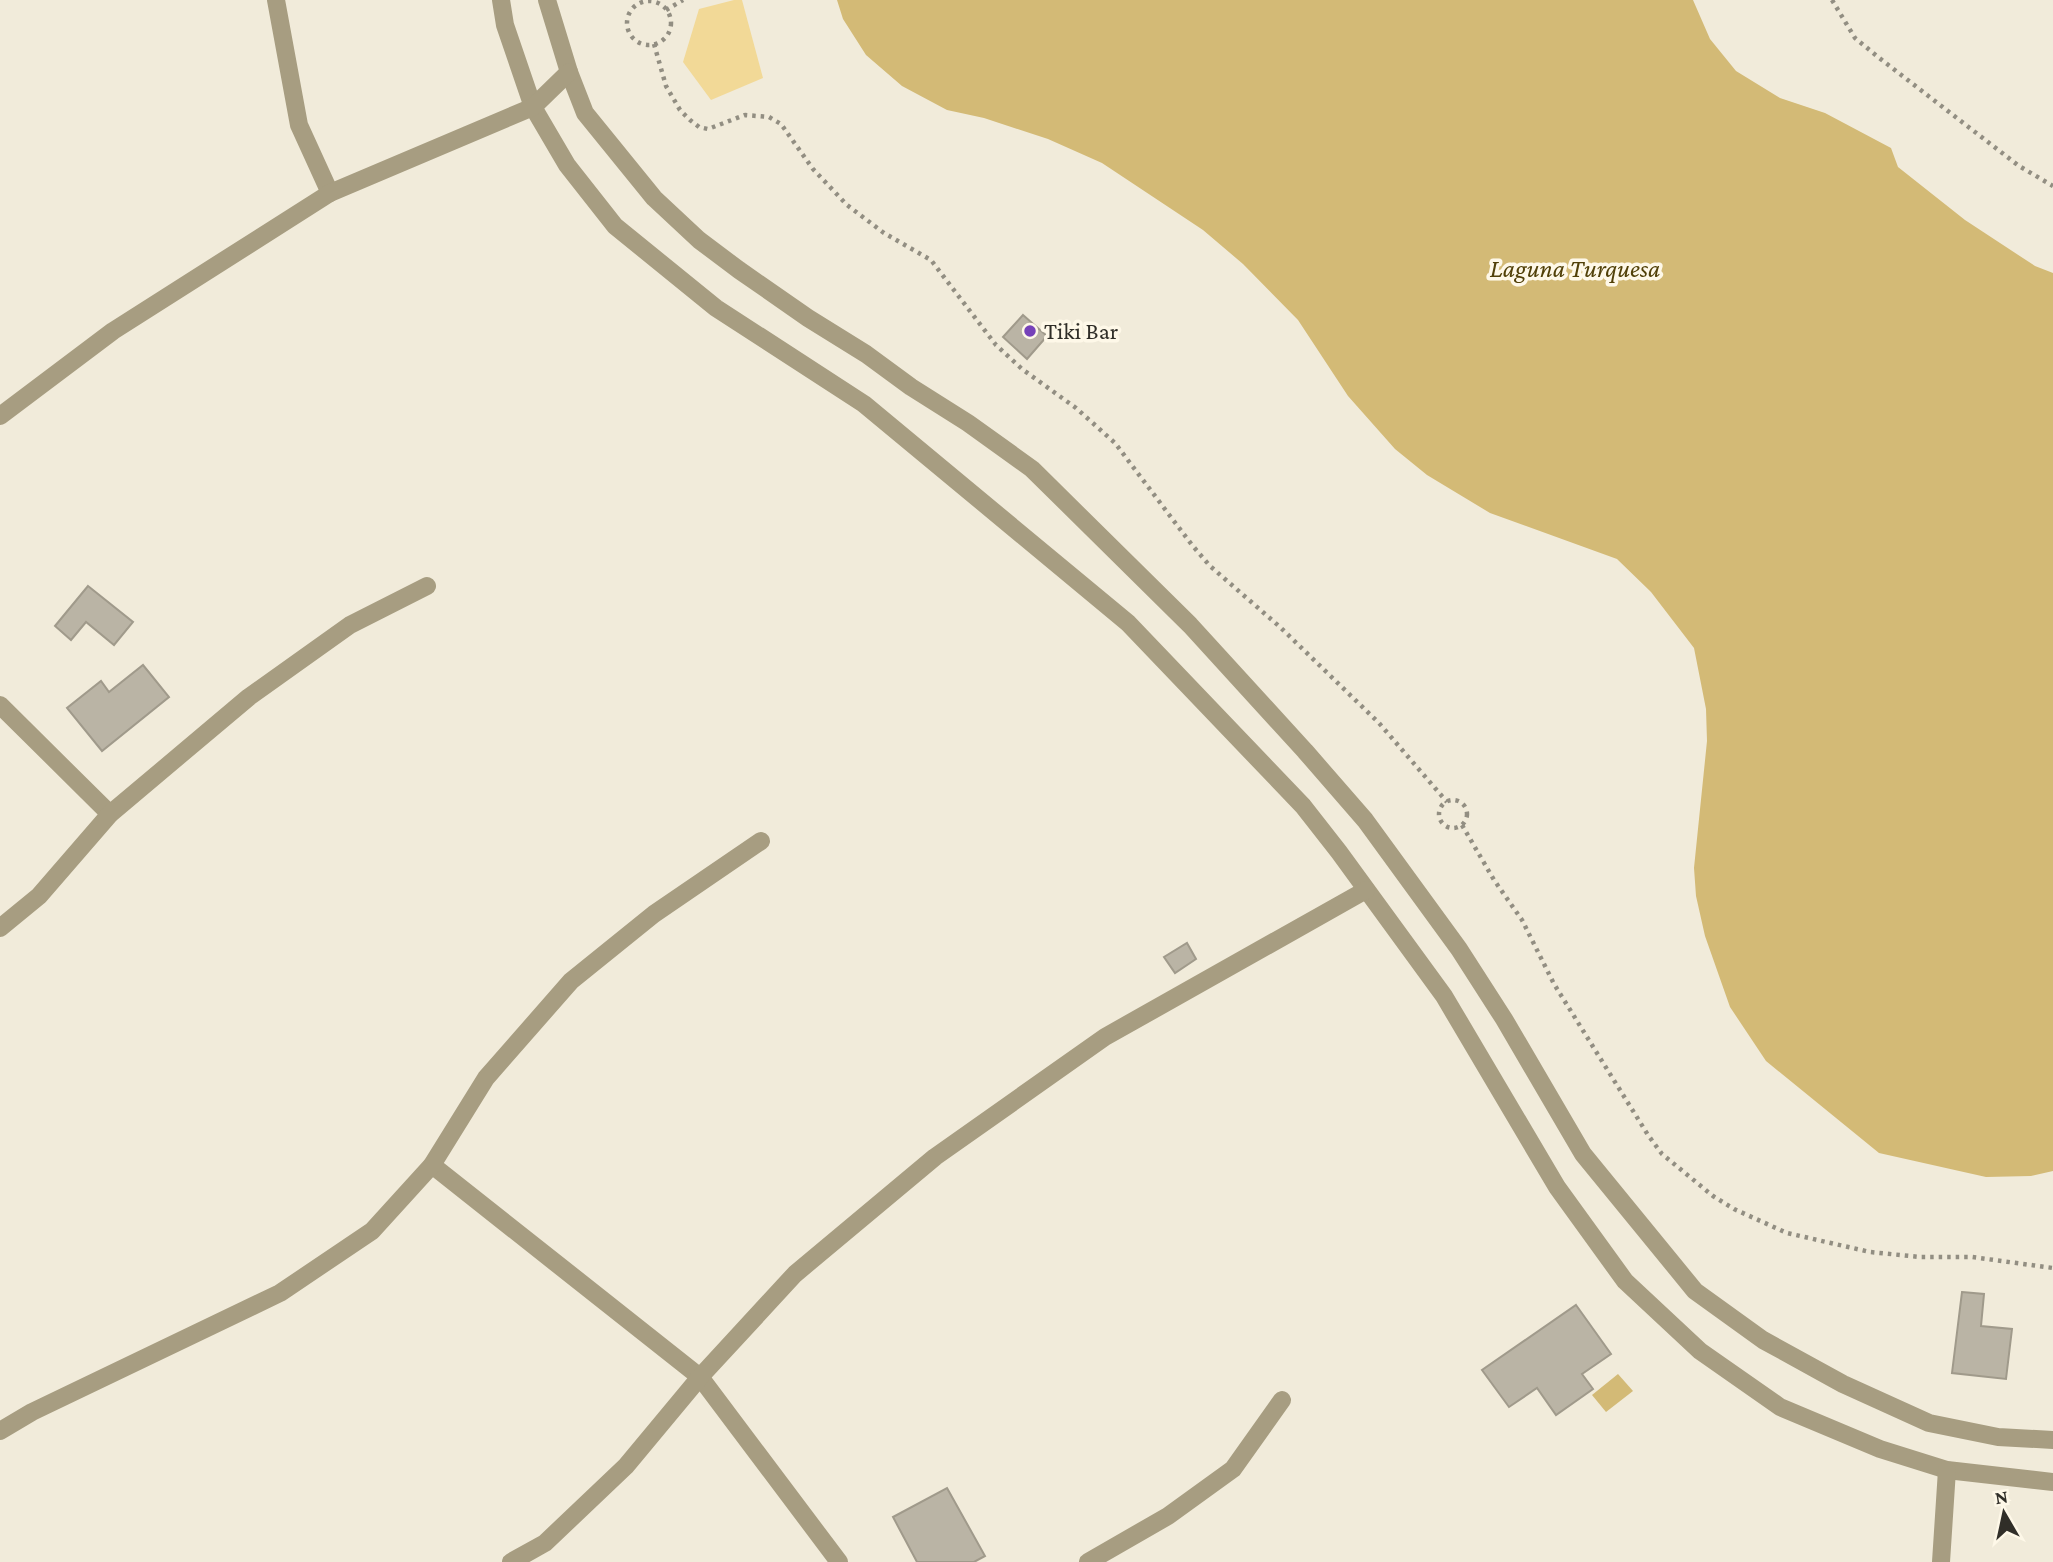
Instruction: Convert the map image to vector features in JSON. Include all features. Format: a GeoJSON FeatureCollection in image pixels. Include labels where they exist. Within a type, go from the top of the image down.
{"type":"FeatureCollection","features":[{"type":"Feature","properties":{"kind":"street"},"geometry":{"type":"LineString","coordinates":[[276,0],[299,125],[330,193]]}},
{"type":"Feature","properties":{"kind":"street"},"geometry":{"type":"LineString","coordinates":[[501,0],[505,25],[533,107],[567,165],[615,226],[716,308],[864,404],[1128,624],[1303,806],[1444,996],[1558,1187],[1625,1281],[1700,1351],[1780,1407],[1880,1449],[1947,1469],[2053,1482]]}},
{"type":"Feature","properties":{"kind":"street"},"geometry":{"type":"LineString","coordinates":[[547,0],[585,113],[654,198],[699,240],[808,318],[968,423],[1032,469],[1217,655],[1305,751],[1394,858],[1481,984],[1583,1154],[1695,1291],[1763,1340],[1843,1384],[1929,1423],[1998,1437],[2053,1440]]}},
{"type":"Feature","properties":{"kind":"street"},"geometry":{"type":"LineString","coordinates":[[0,416],[113,331],[330,193],[533,107],[569,72]]}},
{"type":"Feature","properties":{"kind":"street"},"geometry":{"type":"LineString","coordinates":[[0,928],[39,896],[110,814],[249,697],[350,625],[427,586]]}},
{"type":"Feature","properties":{"kind":"street"},"geometry":{"type":"LineString","coordinates":[[0,705],[110,814]]}},
{"type":"Feature","properties":{"kind":"street"},"geometry":{"type":"LineString","coordinates":[[0,1431],[32,1412],[280,1293],[372,1231],[432,1166],[486,1079],[571,981],[654,914],[761,841]]}},
{"type":"Feature","properties":{"kind":"street"},"geometry":{"type":"LineString","coordinates":[[512,1562],[545,1543],[626,1466],[700,1377],[795,1274],[936,1157],[1105,1037],[1366,890]]}},
{"type":"Feature","properties":{"kind":"street"},"geometry":{"type":"LineString","coordinates":[[432,1166],[700,1377],[839,1562]]}},
{"type":"Feature","properties":{"kind":"street"},"geometry":{"type":"LineString","coordinates":[[1088,1562],[1168,1516],[1233,1469],[1282,1400]]}},
{"type":"Feature","properties":{"kind":"street"},"geometry":{"type":"LineString","coordinates":[[1941,1562],[1947,1469]]}},
{"type":"Feature","properties":{"kind":"path"},"geometry":{"type":"LineString","coordinates":[[666,10],[683,0]]}},
{"type":"Feature","properties":{"kind":"path"},"geometry":{"type":"LineString","coordinates":[[1832,0],[1855,38],[1863,45],[2019,166],[2053,186]]}},
{"type":"Feature","properties":{"kind":"path"},"geometry":{"type":"LineString","coordinates":[[648,1],[662,5],[666,10],[670,16],[670,31],[661,41],[654,44],[640,43],[629,33],[629,13],[634,7],[648,1]]}},
{"type":"Feature","properties":{"kind":"path"},"geometry":{"type":"LineString","coordinates":[[654,44],[666,86],[680,110],[690,120],[699,127],[708,129],[745,116],[769,117],[781,124],[819,176],[847,205],[884,233],[932,261],[996,345],[1021,369],[1076,408],[1115,443],[1210,566],[1280,627],[1379,723],[1447,802]]}},
{"type":"Feature","properties":{"kind":"path"},"geometry":{"type":"LineString","coordinates":[[1456,800],[1464,805],[1467,813],[1462,825],[1448,827],[1442,821],[1441,808],[1447,802],[1456,800]]}},
{"type":"Feature","properties":{"kind":"path"},"geometry":{"type":"LineString","coordinates":[[1462,825],[1494,880],[1522,920],[1553,984],[1648,1135],[1662,1154],[1713,1196],[1734,1209],[1787,1233],[1870,1252],[1920,1257],[1972,1257],[2053,1268]]}},
{"type":"Feature","properties":{"kind":"shaded area"},"geometry":{"type":"Polygon","coordinates":[[[742,0],[763,78],[711,100],[683,62],[699,9],[742,0]]]}},
{"type":"Feature","properties":{"kind":"water","name":"Laguna Turquesa"},"geometry":{"type":"Polygon","coordinates":[[[837,0],[1693,0],[1710,39],[1736,71],[1780,98],[1825,113],[1891,148],[1898,167],[1965,220],[2035,266],[2053,273],[2053,1171],[2031,1176],[1986,1177],[1879,1153],[1766,1061],[1730,1007],[1705,936],[1696,896],[1694,868],[1707,741],[1706,709],[1694,648],[1651,592],[1617,559],[1490,513],[1427,475],[1395,449],[1348,396],[1298,320],[1243,264],[1203,230],[1102,163],[1048,139],[984,118],[947,110],[902,86],[866,55],[843,19],[837,0]]]}},
{"type":"Feature","properties":{"kind":"water"},"geometry":{"type":"Polygon","coordinates":[[[1618,1374],[1633,1391],[1606,1412],[1592,1395],[1618,1374]]]}},
{"type":"Feature","properties":{"kind":"building"},"geometry":{"type":"Polygon","coordinates":[[[1023,315],[1047,336],[1027,359],[1003,337],[1023,315]]]}},
{"type":"Feature","properties":{"kind":"building"},"geometry":{"type":"Polygon","coordinates":[[[88,586],[133,622],[114,645],[86,622],[71,640],[55,626],[88,586]]]}},
{"type":"Feature","properties":{"kind":"building"},"geometry":{"type":"Polygon","coordinates":[[[143,665],[169,697],[102,751],[67,708],[101,681],[109,692],[143,665]]]}},
{"type":"Feature","properties":{"kind":"building"},"geometry":{"type":"Polygon","coordinates":[[[1187,943],[1196,959],[1175,973],[1164,957],[1187,943]]]}},
{"type":"Feature","properties":{"kind":"building"},"geometry":{"type":"Polygon","coordinates":[[[1962,1292],[1984,1294],[1981,1326],[2012,1329],[2006,1379],[1952,1373],[1962,1292]]]}},
{"type":"Feature","properties":{"kind":"building"},"geometry":{"type":"Polygon","coordinates":[[[1576,1305],[1611,1354],[1582,1374],[1593,1389],[1556,1415],[1537,1388],[1509,1407],[1482,1370],[1576,1305]]]}},
{"type":"Feature","properties":{"kind":"building"},"geometry":{"type":"Polygon","coordinates":[[[947,1488],[985,1556],[974,1562],[917,1562],[893,1517],[947,1488]]]}},
{"type":"Feature","properties":{"kind":"place","name":"Tiki Bar"},"geometry":{"type":"Point","coordinates":[1030,331]}}]}
